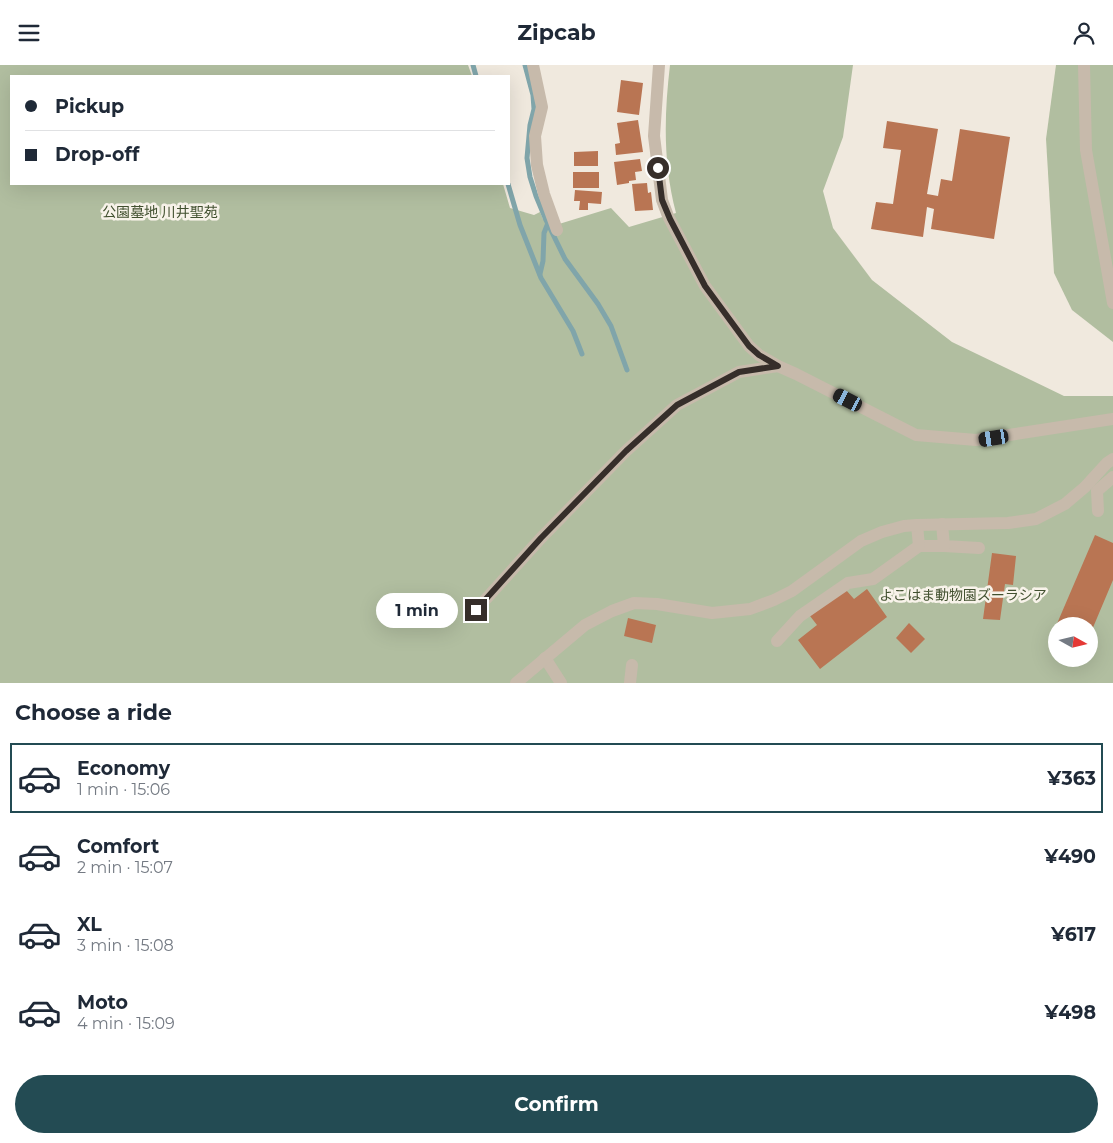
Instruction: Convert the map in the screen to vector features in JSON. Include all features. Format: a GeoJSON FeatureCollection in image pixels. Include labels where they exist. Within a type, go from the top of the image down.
{"type":"FeatureCollection","features":[{"type":"Feature","properties":{"kind":"street"},"geometry":{"type":"LineString","coordinates":[[533,65],[542,107],[535,136],[537,165],[544,194],[557,230]]}},
{"type":"Feature","properties":{"kind":"street"},"geometry":{"type":"LineString","coordinates":[[659,65],[654,136],[662,200],[705,286],[749,346],[759,355],[916,435],[976,441],[1113,419]]}},
{"type":"Feature","properties":{"kind":"street"},"geometry":{"type":"LineString","coordinates":[[1084,65],[1086,150],[1113,303]]}},
{"type":"Feature","properties":{"kind":"street"},"geometry":{"type":"LineString","coordinates":[[476,610],[541,538],[626,451],[677,405],[739,372],[778,366]]}},
{"type":"Feature","properties":{"kind":"street"},"geometry":{"type":"LineString","coordinates":[[516,683],[585,625],[612,611],[634,603],[657,604],[712,613],[750,609],[792,591],[861,541],[882,532],[904,526],[1008,523],[1036,519],[1066,504],[1113,459]]}},
{"type":"Feature","properties":{"kind":"street"},"geometry":{"type":"LineString","coordinates":[[1098,511],[1097,491],[1113,477]]}},
{"type":"Feature","properties":{"kind":"street"},"geometry":{"type":"LineString","coordinates":[[942,524],[944,546]]}},
{"type":"Feature","properties":{"kind":"street"},"geometry":{"type":"LineString","coordinates":[[917,525],[918,545]]}},
{"type":"Feature","properties":{"kind":"street"},"geometry":{"type":"LineString","coordinates":[[777,641],[800,616],[848,583],[872,579],[918,545],[978,548]]}},
{"type":"Feature","properties":{"kind":"street"},"geometry":{"type":"LineString","coordinates":[[545,659],[561,683]]}},
{"type":"Feature","properties":{"kind":"street"},"geometry":{"type":"LineString","coordinates":[[630,683],[632,665]]}},
{"type":"Feature","properties":{"kind":"green space"},"geometry":{"type":"Polygon","coordinates":[[[0,65],[468,65],[472,75],[10,75],[10,185],[503,185],[510,208],[534,215],[540,212],[543,219],[559,224],[611,208],[629,227],[676,213],[669,176],[666,139],[670,65],[853,65],[843,137],[823,191],[833,228],[872,280],[952,342],[1064,396],[1113,396],[1113,683],[0,683],[0,65]]]}},
{"type":"Feature","properties":{"kind":"green space"},"geometry":{"type":"Polygon","coordinates":[[[1056,65],[1113,65],[1113,342],[1072,310],[1054,273],[1046,139],[1056,65]]]}},
{"type":"Feature","properties":{"kind":"building"},"geometry":{"type":"Polygon","coordinates":[[[621,80],[643,83],[639,115],[617,112],[621,80]]]}},
{"type":"Feature","properties":{"kind":"building"},"geometry":{"type":"Polygon","coordinates":[[[638,120],[643,152],[616,155],[615,144],[620,143],[617,123],[638,120]]]}},
{"type":"Feature","properties":{"kind":"building"},"geometry":{"type":"Polygon","coordinates":[[[887,121],[938,129],[927,194],[938,196],[941,179],[952,181],[960,129],[1010,137],[994,239],[931,229],[934,209],[927,207],[923,237],[871,229],[876,202],[893,204],[901,150],[883,148],[887,121]]]}},
{"type":"Feature","properties":{"kind":"building"},"geometry":{"type":"Polygon","coordinates":[[[598,151],[598,166],[574,166],[574,152],[598,151]]]}},
{"type":"Feature","properties":{"kind":"building"},"geometry":{"type":"Polygon","coordinates":[[[640,159],[642,171],[635,172],[636,180],[617,185],[614,162],[640,159]]]}},
{"type":"Feature","properties":{"kind":"building"},"geometry":{"type":"Polygon","coordinates":[[[573,172],[599,172],[599,188],[573,188],[573,172]]]}},
{"type":"Feature","properties":{"kind":"building"},"geometry":{"type":"Polygon","coordinates":[[[647,183],[648,193],[651,192],[653,210],[635,211],[632,184],[647,183]]]}},
{"type":"Feature","properties":{"kind":"building"},"geometry":{"type":"Polygon","coordinates":[[[575,190],[602,192],[601,204],[588,203],[588,210],[579,210],[580,201],[574,201],[575,190]]]}},
{"type":"Feature","properties":{"kind":"building"},"geometry":{"type":"Polygon","coordinates":[[[1095,535],[1113,543],[1113,580],[1097,617],[1060,617],[1095,535]]]}},
{"type":"Feature","properties":{"kind":"building"},"geometry":{"type":"Polygon","coordinates":[[[992,553],[1016,556],[1013,585],[1005,584],[1000,620],[983,619],[992,553]]]}},
{"type":"Feature","properties":{"kind":"building"},"geometry":{"type":"Polygon","coordinates":[[[867,589],[887,617],[820,669],[798,640],[817,625],[810,616],[846,590],[854,599],[867,589]]]}},
{"type":"Feature","properties":{"kind":"building"},"geometry":{"type":"Polygon","coordinates":[[[628,618],[656,625],[652,643],[624,636],[628,618]]]}},
{"type":"Feature","properties":{"kind":"building"},"geometry":{"type":"Polygon","coordinates":[[[909,623],[925,639],[911,653],[896,638],[909,623]]]}},
{"type":"Feature","properties":{"kind":"waterway"},"geometry":{"type":"LineString","coordinates":[[473,65],[476,75]]}},
{"type":"Feature","properties":{"kind":"waterway"},"geometry":{"type":"LineString","coordinates":[[525,65],[533,95],[534,109],[530,125],[527,158],[536,196],[565,259],[598,304],[611,326],[627,370]]}},
{"type":"Feature","properties":{"kind":"waterway"},"geometry":{"type":"LineString","coordinates":[[508,185],[520,225],[541,278],[573,331],[582,354]]}},
{"type":"Feature","properties":{"kind":"waterway"},"geometry":{"type":"LineString","coordinates":[[540,274],[543,261],[544,233],[548,223]]}},
{"type":"Feature","properties":{"kind":"route"},"geometry":{"type":"LineString","coordinates":[[476,610],[541,538],[626,451],[677,405],[739,372],[778,366],[759,355],[749,346],[705,286],[662,200],[658,168]]}},
{"type":"Feature","properties":{"kind":"park label","name":"公園墓地 川井聖苑"},"geometry":{"type":"Point","coordinates":[160,212]}},
{"type":"Feature","properties":{"kind":"park label","name":"よこはま動物園ズーラシア"},"geometry":{"type":"Point","coordinates":[963,595]}}]}
